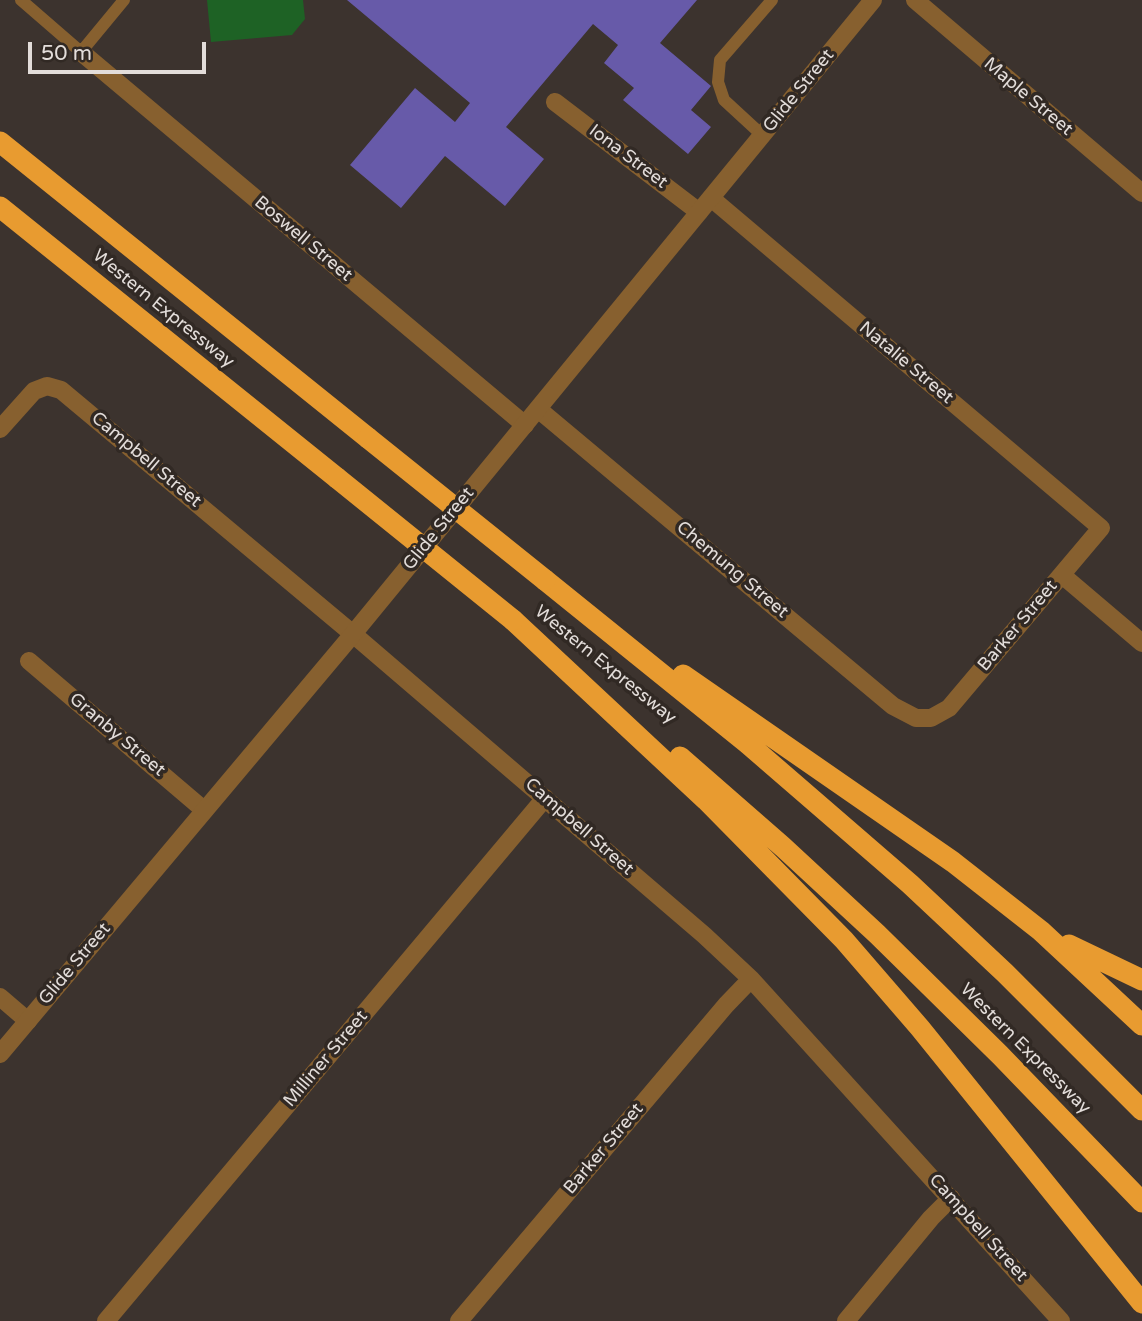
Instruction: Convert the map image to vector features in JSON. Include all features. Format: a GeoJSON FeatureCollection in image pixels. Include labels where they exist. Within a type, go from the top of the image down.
{"type":"FeatureCollection","features":[{"type":"Feature","properties":{"kind":"highway","name":"Western Expressway"},"geometry":{"type":"LineString","coordinates":[[0,142],[747,743],[874,853],[1005,973],[1142,1110]]}},
{"type":"Feature","properties":{"kind":"highway","name":"Western Expressway"},"geometry":{"type":"LineString","coordinates":[[0,206],[685,761],[832,891],[1000,1055],[1142,1202]]}},
{"type":"Feature","properties":{"kind":"highway"},"geometry":{"type":"LineString","coordinates":[[545,580],[883,811],[1015,909],[1087,956],[1142,980]]}},
{"type":"Feature","properties":{"kind":"highway"},"geometry":{"type":"LineString","coordinates":[[513,620],[706,800],[835,930],[920,1028],[1142,1303]]}},
{"type":"Feature","properties":{"kind":"highway"},"geometry":{"type":"LineString","coordinates":[[1015,909],[1142,1025]]}},
{"type":"Feature","properties":{"kind":"street","name":"Glide Street"},"geometry":{"type":"LineString","coordinates":[[0,1054],[353,634],[873,0]]}},
{"type":"Feature","properties":{"kind":"street","name":"Maple Street"},"geometry":{"type":"LineString","coordinates":[[915,0],[1142,193]]}},
{"type":"Feature","properties":{"kind":"street","name":"Boswell Street"},"geometry":{"type":"LineString","coordinates":[[81,52],[525,425]]}},
{"type":"Feature","properties":{"kind":"street","name":"Iona Street"},"geometry":{"type":"LineString","coordinates":[[555,102],[705,205]]}},
{"type":"Feature","properties":{"kind":"street","name":"Natalie Street"},"geometry":{"type":"LineString","coordinates":[[705,205],[1101,528]]}},
{"type":"Feature","properties":{"kind":"street","name":"Campbell Street"},"geometry":{"type":"LineString","coordinates":[[0,429],[29,396],[47,386],[61,390],[353,634],[704,934],[751,979],[1062,1321]]}},
{"type":"Feature","properties":{"kind":"street","name":"Chemung Street"},"geometry":{"type":"LineString","coordinates":[[538,409],[893,706],[909,716],[931,718]]}},
{"type":"Feature","properties":{"kind":"street","name":"Barker Street"},"geometry":{"type":"LineString","coordinates":[[931,718],[944,713],[955,702],[1101,528]]}},
{"type":"Feature","properties":{"kind":"street"},"geometry":{"type":"LineString","coordinates":[[1062,575],[1142,643]]}},
{"type":"Feature","properties":{"kind":"street","name":"Granby Street"},"geometry":{"type":"LineString","coordinates":[[29,662],[204,810]]}},
{"type":"Feature","properties":{"kind":"street","name":"Milliner Street"},"geometry":{"type":"LineString","coordinates":[[106,1321],[545,797]]}},
{"type":"Feature","properties":{"kind":"street","name":"Barker Street"},"geometry":{"type":"LineString","coordinates":[[459,1321],[726,1005],[751,979]]}},
{"type":"Feature","properties":{"kind":"street"},"geometry":{"type":"LineString","coordinates":[[0,997],[28,1021]]}},
{"type":"Feature","properties":{"kind":"street"},"geometry":{"type":"LineString","coordinates":[[846,1321],[931,1218],[951,1198]]}},
{"type":"Feature","properties":{"kind":"lane"},"geometry":{"type":"LineString","coordinates":[[21,0],[81,52],[124,0]]}},
{"type":"Feature","properties":{"kind":"lane"},"geometry":{"type":"LineString","coordinates":[[762,135],[724,100],[718,82],[720,60],[772,0]]}},
{"type":"Feature","properties":{"kind":"green space"},"geometry":{"type":"Polygon","coordinates":[[[207,0],[303,0],[305,19],[292,35],[211,42],[207,0]]]}},
{"type":"Feature","properties":{"kind":"building"},"geometry":{"type":"Polygon","coordinates":[[[347,0],[697,0],[660,43],[711,86],[691,110],[711,127],[688,154],[623,100],[634,88],[604,63],[618,45],[593,24],[506,127],[544,159],[505,206],[445,156],[401,208],[350,165],[415,88],[455,122],[470,103],[347,0]]]}}]}
